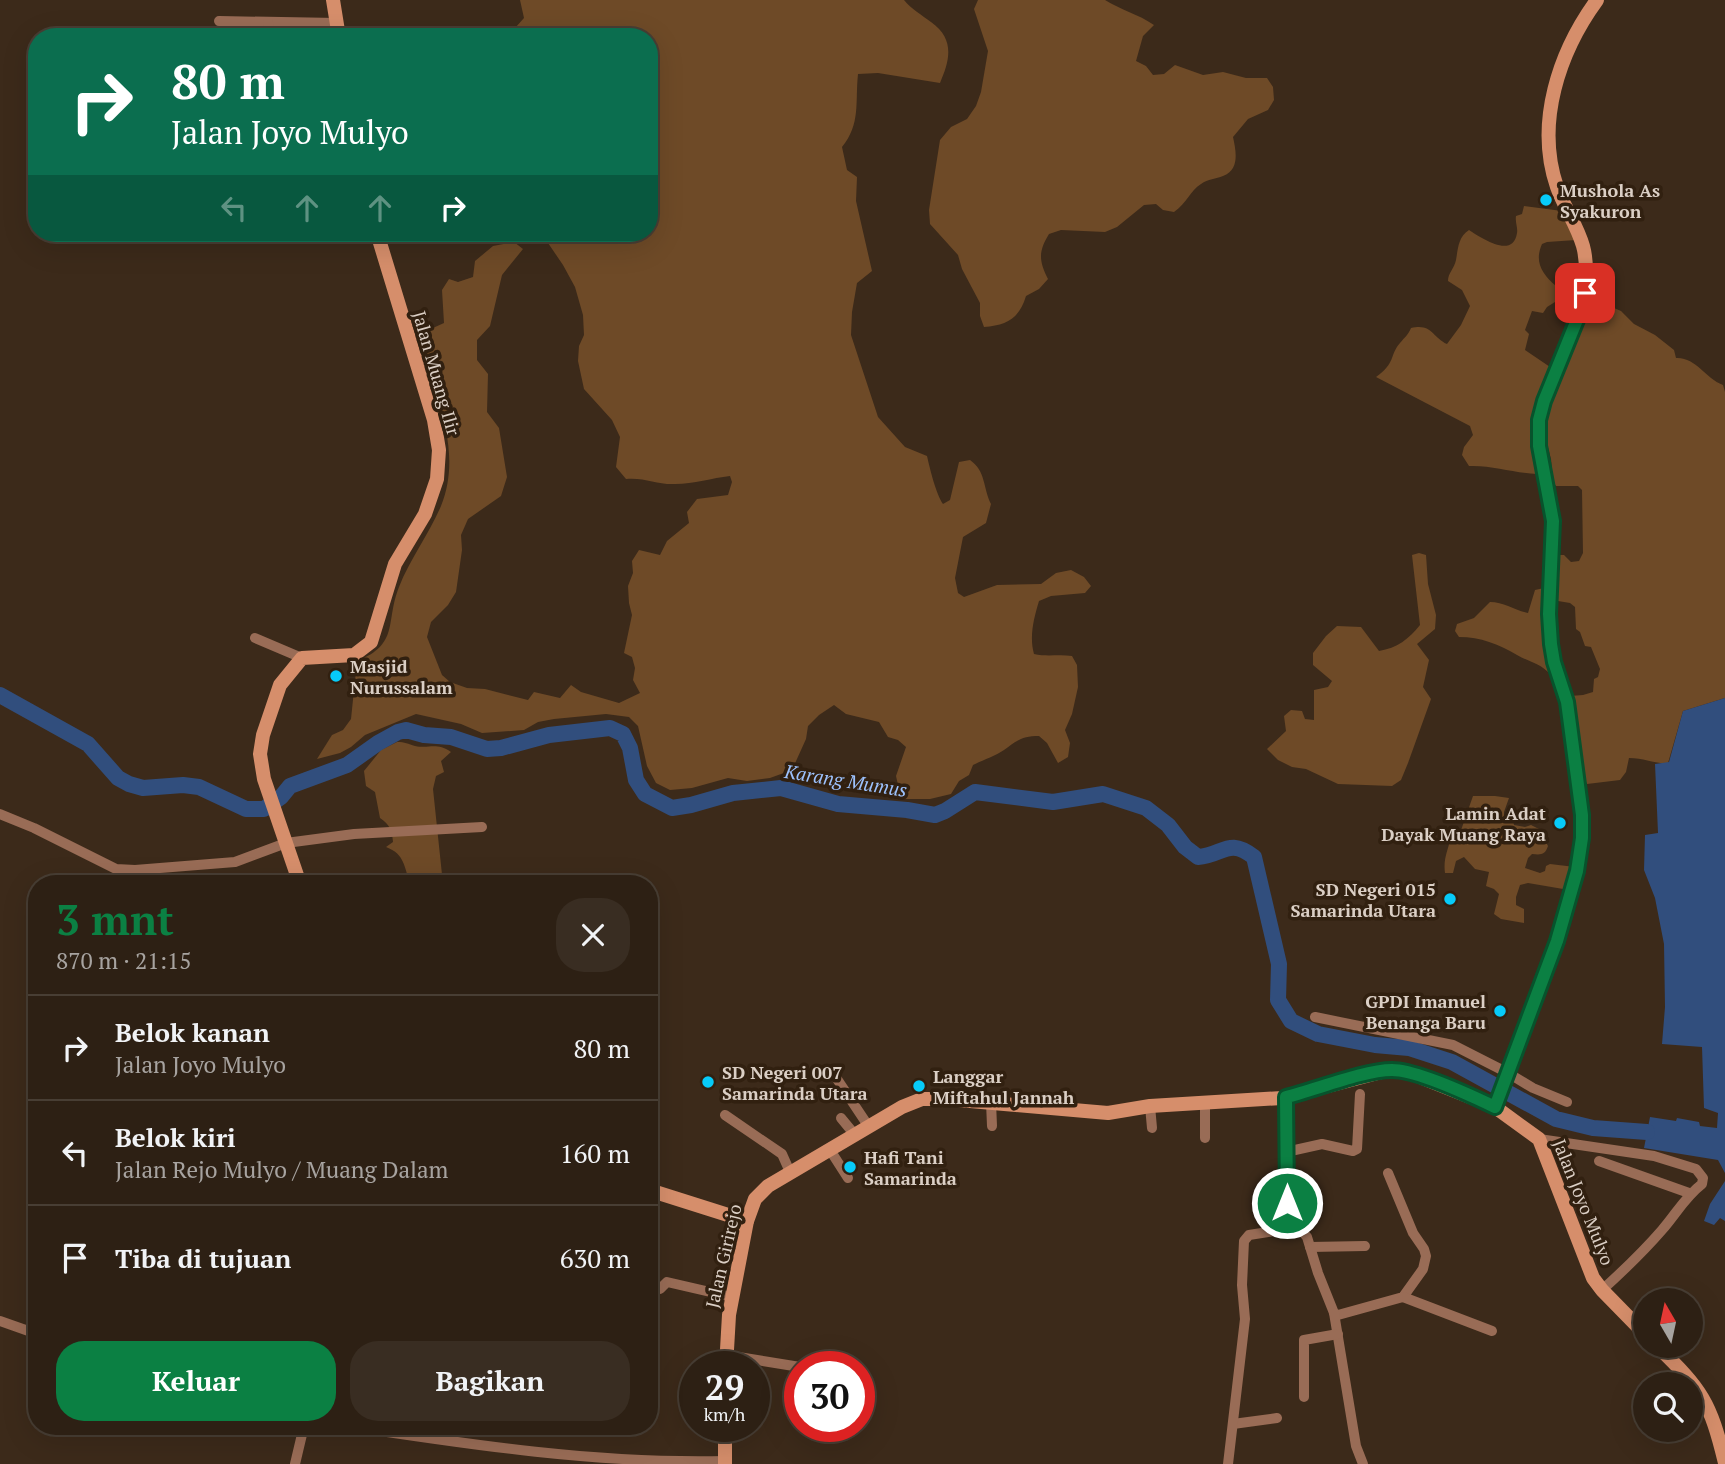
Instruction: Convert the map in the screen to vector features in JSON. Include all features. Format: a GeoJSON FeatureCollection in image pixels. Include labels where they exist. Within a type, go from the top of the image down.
{"type":"FeatureCollection","features":[{"type":"Feature","properties":{"kind":"main road"},"geometry":{"type":"LineString","coordinates":[[333,0],[338,28]]}},
{"type":"Feature","properties":{"kind":"main road"},"geometry":{"type":"LineString","coordinates":[[1497,1103],[1557,941],[1577,871],[1582,838],[1582,815],[1567,702],[1551,644],[1549,614],[1553,521],[1539,446],[1539,420],[1544,401],[1583,305],[1585,293],[1583,246],[1553,175],[1549,136],[1553,97],[1571,40],[1597,0]]}},
{"type":"Feature","properties":{"kind":"main road","name":"Jalan Muang Ilir"},"geometry":{"type":"LineString","coordinates":[[302,658],[354,655],[372,642],[395,564],[425,514],[437,479],[439,450],[434,420],[380,242]]}},
{"type":"Feature","properties":{"kind":"main road"},"geometry":{"type":"LineString","coordinates":[[297,875],[264,779],[260,754],[263,735],[280,685],[302,658]]}},
{"type":"Feature","properties":{"kind":"main road","name":"Jalan Joyo Mulyo"},"geometry":{"type":"LineString","coordinates":[[1108,1113],[1150,1106],[1286,1097],[1367,1074],[1394,1070],[1497,1103],[1539,1139],[1593,1278],[1633,1322]]}},
{"type":"Feature","properties":{"kind":"main road","name":"Jalan Girirejo"},"geometry":{"type":"LineString","coordinates":[[726,1351],[732,1297],[747,1221],[755,1199],[790,1172],[902,1107],[922,1100],[991,1102],[1108,1113]]}},
{"type":"Feature","properties":{"kind":"main road"},"geometry":{"type":"LineString","coordinates":[[658,1193],[747,1221]]}},
{"type":"Feature","properties":{"kind":"main road"},"geometry":{"type":"LineString","coordinates":[[1669,1358],[1690,1378],[1705,1399],[1716,1426],[1725,1462]]}},
{"type":"Feature","properties":{"kind":"main road"},"geometry":{"type":"LineString","coordinates":[[725,1442],[725,1463]]}},
{"type":"Feature","properties":{"kind":"street"},"geometry":{"type":"LineString","coordinates":[[219,21],[268,22],[320,28]]}},
{"type":"Feature","properties":{"kind":"street"},"geometry":{"type":"LineString","coordinates":[[268,22],[268,28]]}},
{"type":"Feature","properties":{"kind":"street"},"geometry":{"type":"LineString","coordinates":[[255,638],[302,658]]}},
{"type":"Feature","properties":{"kind":"street"},"geometry":{"type":"LineString","coordinates":[[0,814],[116,869],[162,869],[235,862],[285,842],[354,834],[482,827]]}},
{"type":"Feature","properties":{"kind":"street"},"geometry":{"type":"LineString","coordinates":[[1315,1017],[1444,1042],[1533,1088],[1567,1101]]}},
{"type":"Feature","properties":{"kind":"street"},"geometry":{"type":"LineString","coordinates":[[837,1079],[869,1127]]}},
{"type":"Feature","properties":{"kind":"street"},"geometry":{"type":"LineString","coordinates":[[1286,1152],[1322,1144],[1353,1151],[1357,1149],[1360,1094]]}},
{"type":"Feature","properties":{"kind":"street"},"geometry":{"type":"LineString","coordinates":[[1286,1097],[1287,1229]]}},
{"type":"Feature","properties":{"kind":"street"},"geometry":{"type":"LineString","coordinates":[[991,1102],[992,1126]]}},
{"type":"Feature","properties":{"kind":"street"},"geometry":{"type":"LineString","coordinates":[[1205,1102],[1205,1138]]}},
{"type":"Feature","properties":{"kind":"street"},"geometry":{"type":"LineString","coordinates":[[1150,1106],[1152,1128]]}},
{"type":"Feature","properties":{"kind":"street"},"geometry":{"type":"LineString","coordinates":[[725,1115],[782,1153],[790,1172]]}},
{"type":"Feature","properties":{"kind":"street"},"geometry":{"type":"LineString","coordinates":[[841,1118],[855,1135]]}},
{"type":"Feature","properties":{"kind":"street"},"geometry":{"type":"LineString","coordinates":[[1539,1139],[1654,1156],[1696,1169],[1703,1178],[1702,1184],[1689,1194],[1641,1254],[1602,1290]]}},
{"type":"Feature","properties":{"kind":"street"},"geometry":{"type":"LineString","coordinates":[[830,1150],[848,1178]]}},
{"type":"Feature","properties":{"kind":"street"},"geometry":{"type":"LineString","coordinates":[[1599,1161],[1689,1194]]}},
{"type":"Feature","properties":{"kind":"street"},"geometry":{"type":"LineString","coordinates":[[1388,1173],[1413,1233],[1426,1256],[1423,1269],[1403,1297]]}},
{"type":"Feature","properties":{"kind":"street"},"geometry":{"type":"LineString","coordinates":[[1228,1464],[1245,1319],[1242,1285],[1244,1241],[1249,1235],[1287,1229],[1302,1231],[1334,1313],[1356,1446],[1363,1464]]}},
{"type":"Feature","properties":{"kind":"street"},"geometry":{"type":"LineString","coordinates":[[1310,1247],[1365,1246]]}},
{"type":"Feature","properties":{"kind":"street"},"geometry":{"type":"LineString","coordinates":[[658,1289],[667,1282],[732,1297]]}},
{"type":"Feature","properties":{"kind":"street"},"geometry":{"type":"LineString","coordinates":[[1334,1313],[1349,1313],[1403,1297],[1492,1331]]}},
{"type":"Feature","properties":{"kind":"street"},"geometry":{"type":"LineString","coordinates":[[0,1321],[28,1331]]}},
{"type":"Feature","properties":{"kind":"street"},"geometry":{"type":"LineString","coordinates":[[1304,1396],[1304,1340],[1338,1334]]}},
{"type":"Feature","properties":{"kind":"street"},"geometry":{"type":"LineString","coordinates":[[1233,1424],[1277,1418]]}},
{"type":"Feature","properties":{"kind":"street"},"geometry":{"type":"LineString","coordinates":[[295,1464],[302,1435]]}},
{"type":"Feature","properties":{"kind":"street"},"geometry":{"type":"LineString","coordinates":[[407,1435],[572,1456],[725,1463]]}},
{"type":"Feature","properties":{"kind":"shaded area"},"geometry":{"type":"Polygon","coordinates":[[[520,0],[904,0],[944,35],[948,58],[940,83],[878,73],[858,74],[855,121],[842,147],[847,170],[857,177],[856,201],[872,271],[857,283],[851,335],[878,417],[905,447],[927,456],[943,504],[950,500],[959,462],[970,460],[982,475],[991,504],[986,523],[963,537],[955,578],[958,593],[964,597],[997,585],[1041,584],[1056,573],[1071,570],[1084,577],[1091,586],[1085,593],[1051,596],[1039,601],[1033,627],[1034,654],[1072,656],[1077,665],[1078,687],[1065,730],[1070,743],[1068,757],[1058,763],[1047,743],[1039,736],[1024,738],[973,765],[969,775],[959,781],[951,794],[930,799],[901,799],[892,789],[898,785],[896,776],[906,747],[898,740],[888,737],[879,722],[846,714],[834,705],[808,726],[806,739],[792,770],[770,778],[747,781],[728,778],[692,788],[670,790],[656,783],[647,766],[638,726],[629,717],[606,714],[538,722],[524,730],[482,733],[461,724],[416,714],[365,735],[340,753],[317,759],[332,735],[343,730],[351,719],[357,661],[380,647],[385,639],[399,587],[441,506],[447,485],[448,441],[444,420],[415,336],[444,323],[442,290],[449,279],[458,282],[473,277],[475,261],[493,246],[514,242],[523,249],[502,275],[490,326],[477,340],[477,360],[488,374],[487,412],[499,428],[507,477],[501,496],[468,519],[461,535],[462,550],[456,592],[448,605],[431,622],[427,637],[442,675],[450,682],[467,688],[485,689],[528,700],[534,692],[560,698],[571,685],[581,692],[619,703],[640,693],[633,680],[635,668],[632,657],[624,653],[632,615],[628,586],[633,573],[632,561],[639,550],[660,555],[667,541],[689,523],[687,512],[697,499],[728,495],[732,482],[730,476],[675,484],[626,479],[616,467],[620,437],[612,420],[584,389],[578,361],[579,346],[584,335],[583,315],[575,287],[548,242],[658,242],[658,28],[515,28],[524,18],[520,0]]]}},
{"type":"Feature","properties":{"kind":"shaded area"},"geometry":{"type":"Polygon","coordinates":[[[978,0],[1105,0],[1154,25],[1143,36],[1136,61],[1146,66],[1153,75],[1164,74],[1175,65],[1203,75],[1223,72],[1246,78],[1267,78],[1273,87],[1274,100],[1268,110],[1248,119],[1233,137],[1236,160],[1232,169],[1223,176],[1201,184],[1174,212],[1163,210],[1156,204],[1144,205],[1117,227],[1105,232],[1061,230],[1049,234],[1041,256],[1048,279],[1039,289],[1026,296],[1020,310],[1011,319],[999,325],[984,327],[980,316],[980,303],[962,269],[958,255],[930,224],[929,210],[940,140],[951,127],[967,119],[981,92],[988,51],[974,9],[978,0]]]}},
{"type":"Feature","properties":{"kind":"shaded area"},"geometry":{"type":"Polygon","coordinates":[[[1524,206],[1562,211],[1576,240],[1542,244],[1539,262],[1543,272],[1556,286],[1557,296],[1555,302],[1543,313],[1532,311],[1525,330],[1529,334],[1525,350],[1553,369],[1537,474],[1469,466],[1462,455],[1464,447],[1473,435],[1470,426],[1376,377],[1387,368],[1411,328],[1428,329],[1447,344],[1461,325],[1470,306],[1462,290],[1448,281],[1461,240],[1469,230],[1496,244],[1509,245],[1517,233],[1516,216],[1522,214],[1524,206]]]}},
{"type":"Feature","properties":{"kind":"shaded area"},"geometry":{"type":"Polygon","coordinates":[[[1593,299],[1621,311],[1634,324],[1655,335],[1674,350],[1676,358],[1695,364],[1723,385],[1725,698],[1683,711],[1668,763],[1629,758],[1626,772],[1620,780],[1587,784],[1583,777],[1583,759],[1570,696],[1593,692],[1594,679],[1598,677],[1600,669],[1591,647],[1585,646],[1580,632],[1576,629],[1575,607],[1570,603],[1558,601],[1555,596],[1558,555],[1564,555],[1571,562],[1579,561],[1583,553],[1582,490],[1578,486],[1556,486],[1553,482],[1551,459],[1543,428],[1553,386],[1593,299]]]}},
{"type":"Feature","properties":{"kind":"shaded area"},"geometry":{"type":"Polygon","coordinates":[[[1412,555],[1426,555],[1428,584],[1436,615],[1435,629],[1417,644],[1429,660],[1423,687],[1431,699],[1401,780],[1392,786],[1338,784],[1278,760],[1267,749],[1286,731],[1284,716],[1291,710],[1302,711],[1305,719],[1314,720],[1314,690],[1328,687],[1332,681],[1313,665],[1313,653],[1326,636],[1337,626],[1361,627],[1379,651],[1402,642],[1420,625],[1412,555]]]}},
{"type":"Feature","properties":{"kind":"shaded area"},"geometry":{"type":"Polygon","coordinates":[[[1544,588],[1550,674],[1503,648],[1482,640],[1459,637],[1455,631],[1457,624],[1474,618],[1490,602],[1528,613],[1535,590],[1544,588]]]}},
{"type":"Feature","properties":{"kind":"shaded area"},"geometry":{"type":"Polygon","coordinates":[[[397,742],[420,747],[441,747],[451,752],[441,761],[444,772],[436,776],[433,789],[442,875],[408,875],[397,853],[386,847],[393,842],[391,831],[380,818],[375,792],[366,786],[364,771],[381,750],[397,742]]]}},
{"type":"Feature","properties":{"kind":"shaded area"},"geometry":{"type":"Polygon","coordinates":[[[1473,796],[1509,798],[1504,818],[1513,821],[1514,825],[1531,825],[1543,831],[1547,849],[1542,854],[1532,854],[1525,868],[1540,873],[1550,864],[1575,867],[1569,890],[1528,883],[1520,885],[1516,905],[1524,909],[1524,923],[1501,919],[1494,914],[1499,894],[1486,886],[1489,872],[1475,869],[1464,857],[1456,861],[1453,873],[1445,873],[1445,859],[1451,837],[1460,833],[1473,796]]]}},
{"type":"Feature","properties":{"kind":"water"},"geometry":{"type":"Polygon","coordinates":[[[1725,698],[1725,1173],[1718,1160],[1644,1148],[1650,1117],[1676,1121],[1677,1118],[1699,1122],[1700,1126],[1717,1128],[1718,1113],[1704,1108],[1702,1047],[1662,1044],[1665,1007],[1664,944],[1655,898],[1644,870],[1645,835],[1658,833],[1655,764],[1669,762],[1683,711],[1725,698]]]}},
{"type":"Feature","properties":{"kind":"water"},"geometry":{"type":"Polygon","coordinates":[[[1725,1181],[1725,1221],[1720,1218],[1714,1225],[1704,1221],[1710,1204],[1725,1181]]]}},
{"type":"Feature","properties":{"kind":"waterway","name":"Karang Mumus"},"geometry":{"type":"LineString","coordinates":[[0,695],[88,744],[118,778],[129,784],[143,788],[183,785],[199,787],[246,809],[264,809],[281,797],[290,786],[347,765],[378,743],[406,730],[424,735],[451,737],[487,749],[501,748],[549,735],[610,728],[623,734],[630,748],[636,780],[645,794],[672,808],[733,793],[781,788],[838,804],[935,815],[975,792],[1053,802],[1103,794],[1146,808],[1168,825],[1185,847],[1198,857],[1232,848],[1238,848],[1254,857],[1279,964],[1278,1000],[1291,1021],[1318,1034],[1375,1045],[1409,1048],[1452,1062],[1556,1119],[1593,1128],[1647,1132]]}},
{"type":"Feature","properties":{"kind":"place","name":"Mushola As Syakuron"},"geometry":{"type":"Point","coordinates":[1546,200]}},
{"type":"Feature","properties":{"kind":"place","name":"Masjid Nurussalam"},"geometry":{"type":"Point","coordinates":[336,676]}},
{"type":"Feature","properties":{"kind":"place","name":"Lamin Adat Dayak Muang Raya"},"geometry":{"type":"Point","coordinates":[1560,823]}},
{"type":"Feature","properties":{"kind":"place","name":"SD Negeri 015 Samarinda Utara"},"geometry":{"type":"Point","coordinates":[1450,899]}},
{"type":"Feature","properties":{"kind":"place","name":"GPDI Imanuel Benanga Baru"},"geometry":{"type":"Point","coordinates":[1500,1011]}},
{"type":"Feature","properties":{"kind":"place","name":"SD Negeri 007 Samarinda Utara"},"geometry":{"type":"Point","coordinates":[708,1082]}},
{"type":"Feature","properties":{"kind":"place","name":"Langgar Miftahul Jannah"},"geometry":{"type":"Point","coordinates":[919,1086]}},
{"type":"Feature","properties":{"kind":"place","name":"Hafi Tani Samarinda"},"geometry":{"type":"Point","coordinates":[850,1167]}},
{"type":"Feature","properties":{"kind":"route"},"geometry":{"type":"LineString","coordinates":[[1287,1203],[1286,1097],[1367,1074],[1394,1070],[1420,1077],[1495,1107],[1551,960],[1577,871],[1582,815],[1567,702],[1551,644],[1549,614],[1554,539],[1539,446],[1539,420],[1544,401],[1583,305],[1585,293]]}}]}
